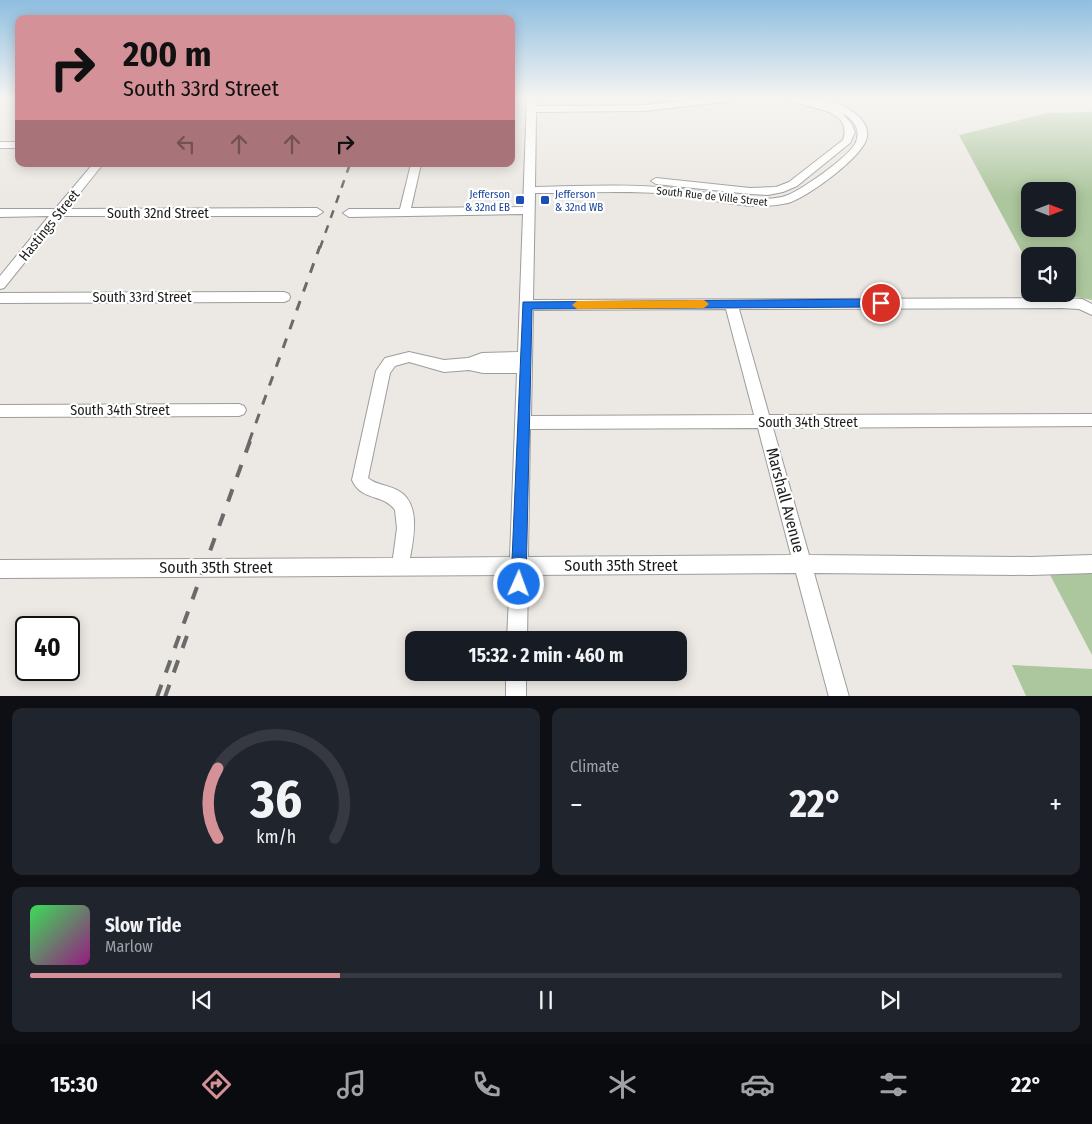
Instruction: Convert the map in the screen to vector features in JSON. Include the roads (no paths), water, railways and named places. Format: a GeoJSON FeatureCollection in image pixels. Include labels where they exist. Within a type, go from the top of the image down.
{"type":"FeatureCollection","features":[{"type":"Feature","properties":{"kind":"street"},"geometry":{"type":"LineString","coordinates":[[517,631],[531,130]]}},
{"type":"Feature","properties":{"kind":"street","name":"South Rue de Ville Street"},"geometry":{"type":"LineString","coordinates":[[530,186],[647,190],[754,202],[773,202],[790,199],[806,191],[858,147],[863,130]]}},
{"type":"Feature","properties":{"kind":"street"},"geometry":{"type":"LineString","coordinates":[[0,145],[15,145]]}},
{"type":"Feature","properties":{"kind":"street","name":"Hastings Street"},"geometry":{"type":"LineString","coordinates":[[0,286],[96,167]]}},
{"type":"Feature","properties":{"kind":"street"},"geometry":{"type":"LineString","coordinates":[[405,212],[415,167]]}},
{"type":"Feature","properties":{"kind":"street"},"geometry":{"type":"LineString","coordinates":[[349,213],[529,210]]}},
{"type":"Feature","properties":{"kind":"street","name":"South 32nd Street"},"geometry":{"type":"LineString","coordinates":[[0,213],[317,212]]}},
{"type":"Feature","properties":{"kind":"street","name":"South 33rd Street"},"geometry":{"type":"LineString","coordinates":[[0,298],[284,297]]}},
{"type":"Feature","properties":{"kind":"street"},"geometry":{"type":"LineString","coordinates":[[526,305],[964,303],[1087,307]]}},
{"type":"Feature","properties":{"kind":"street","name":"Marshall Avenue"},"geometry":{"type":"LineString","coordinates":[[732,304],[839,696]]}},
{"type":"Feature","properties":{"kind":"street"},"geometry":{"type":"LineString","coordinates":[[400,566],[406,516],[403,507],[391,494],[365,487],[360,480],[382,371],[390,362],[409,357],[444,366],[469,364],[483,367],[525,362]]}},
{"type":"Feature","properties":{"kind":"street","name":"South 34th Street"},"geometry":{"type":"LineString","coordinates":[[0,411],[239,410]]}},
{"type":"Feature","properties":{"kind":"street","name":"South 34th Street"},"geometry":{"type":"LineString","coordinates":[[523,423],[1092,420]]}},
{"type":"Feature","properties":{"kind":"street","name":"South 35th Street"},"geometry":{"type":"LineString","coordinates":[[0,568],[803,564],[1031,566],[1092,564]]}},
{"type":"Feature","properties":{"kind":"street"},"geometry":{"type":"LineString","coordinates":[[516,681],[516,696]]}},
{"type":"Feature","properties":{"kind":"railway"},"geometry":{"type":"LineString","coordinates":[[320,248],[349,167]]}},
{"type":"Feature","properties":{"kind":"railway"},"geometry":{"type":"LineString","coordinates":[[249,442],[320,246]]}},
{"type":"Feature","properties":{"kind":"railway"},"geometry":{"type":"LineString","coordinates":[[157,696],[250,441]]}},
{"type":"Feature","properties":{"kind":"railway"},"geometry":{"type":"LineString","coordinates":[[165,696],[189,630]]}},
{"type":"Feature","properties":{"kind":"place","name":"Jefferson & 32nd EB"},"geometry":{"type":"Point","coordinates":[520,200]}},
{"type":"Feature","properties":{"kind":"place","name":"Jefferson & 32nd WB"},"geometry":{"type":"Point","coordinates":[545,200]}}]}
